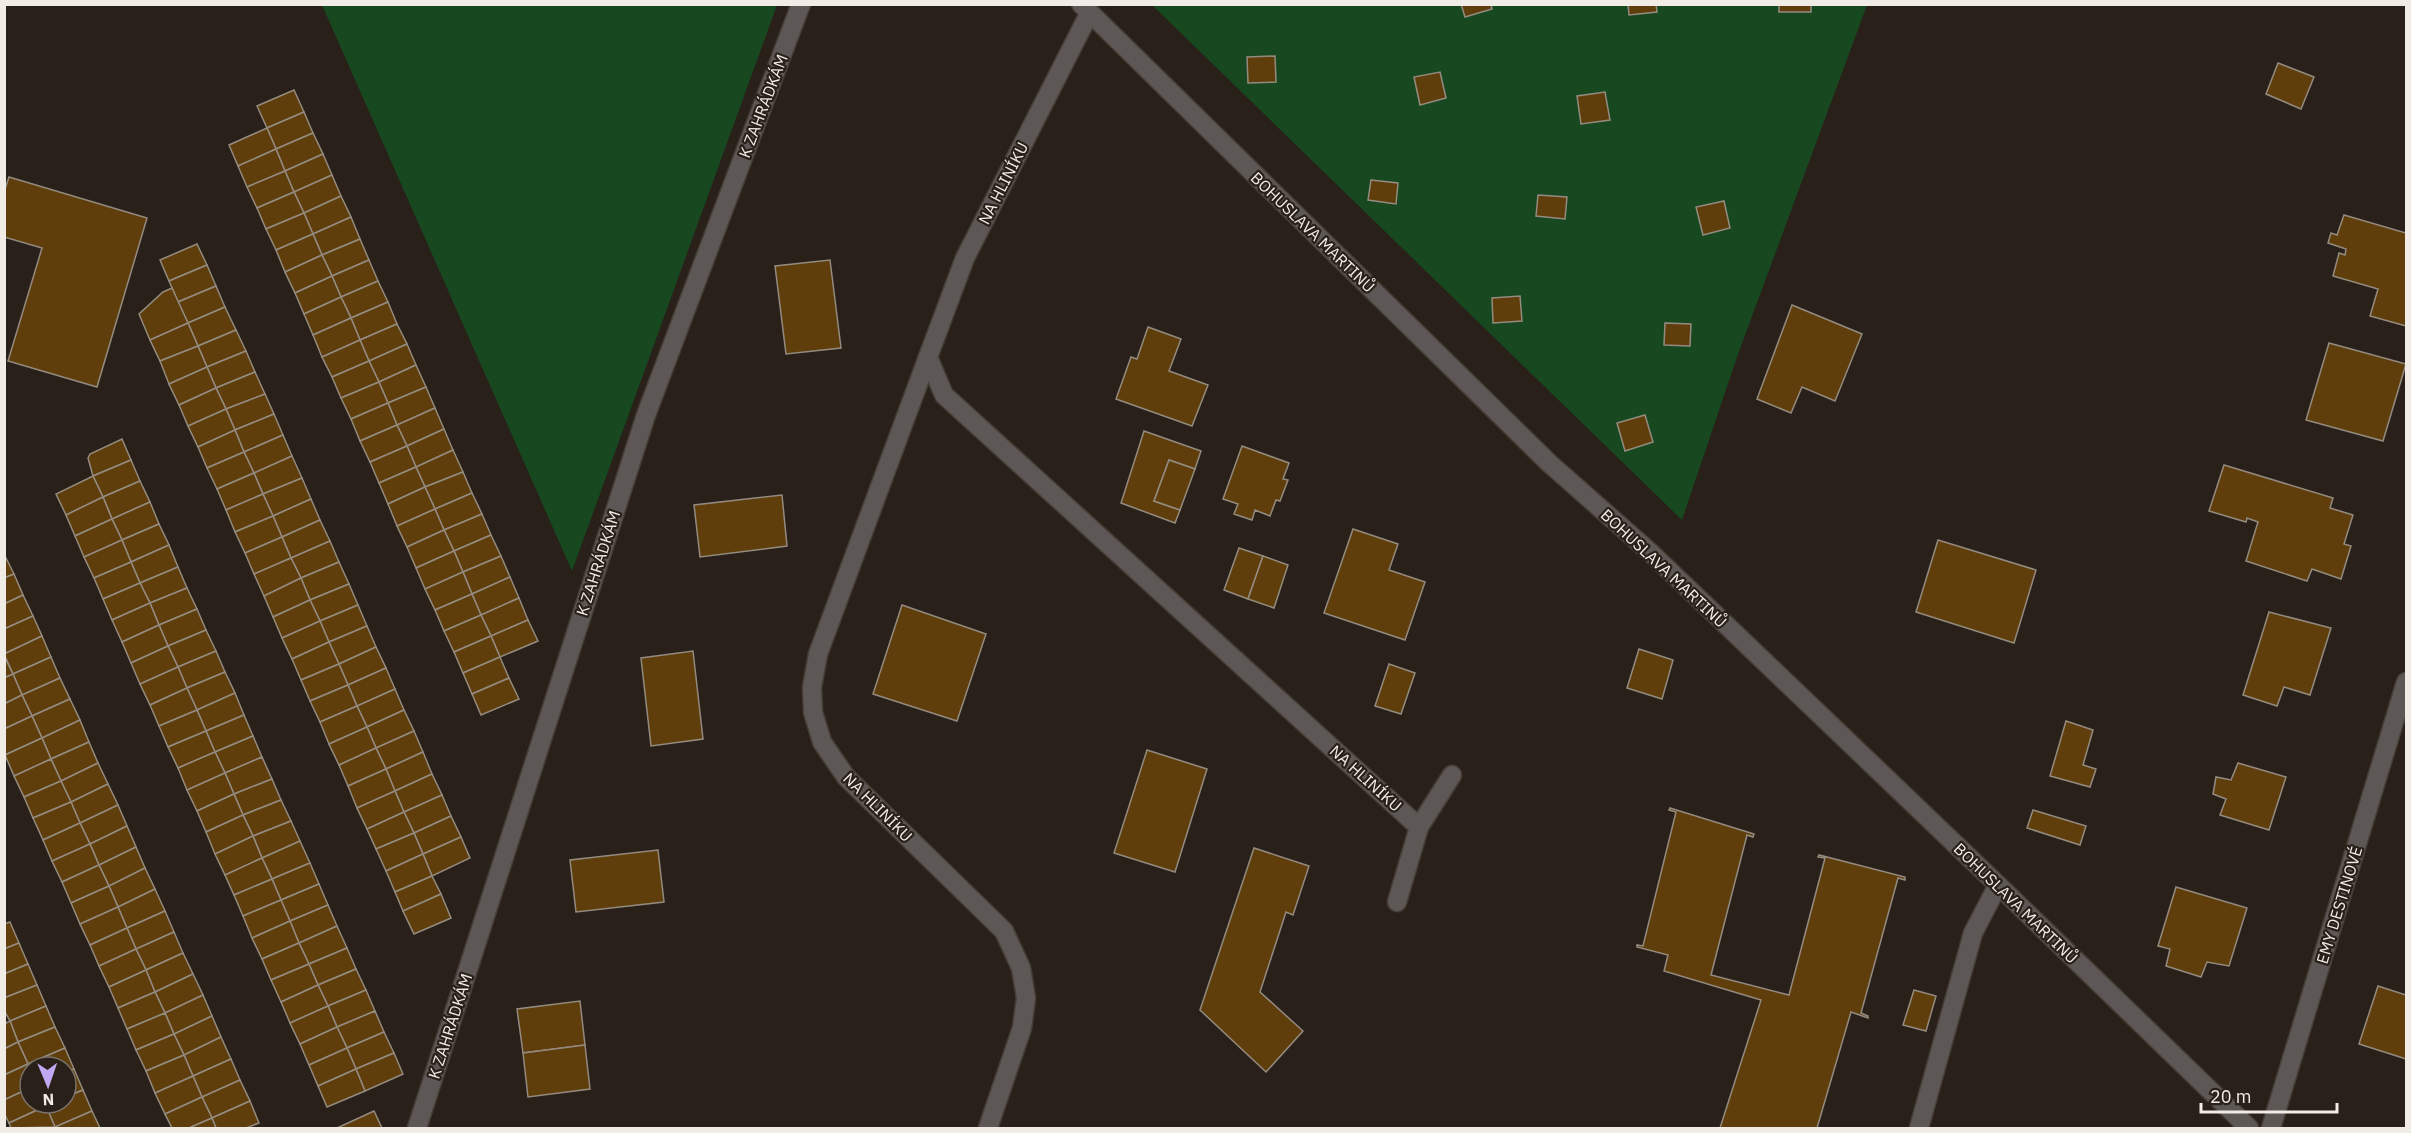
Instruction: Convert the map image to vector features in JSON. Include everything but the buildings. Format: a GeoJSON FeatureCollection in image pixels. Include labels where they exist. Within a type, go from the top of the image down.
{"type":"FeatureCollection","features":[{"type":"Feature","properties":{"kind":"street","name":"K ZAHRÁDKÁM"},"geometry":{"type":"LineString","coordinates":[[417,1128],[646,415],[801,4]]}},
{"type":"Feature","properties":{"kind":"street","name":"NA HLINÍKU"},"geometry":{"type":"LineString","coordinates":[[988,1128],[1022,1028],[1026,998],[1021,968],[1004,931],[846,777],[822,742],[813,712],[812,687],[818,654],[965,258],[1085,9]]}},
{"type":"Feature","properties":{"kind":"street","name":"BOHUSLAVA MARTINŮ"},"geometry":{"type":"LineString","coordinates":[[1085,9],[1549,463],[1650,553],[2249,1128]]}},
{"type":"Feature","properties":{"kind":"street","name":"NA HLINÍKU"},"geometry":{"type":"LineString","coordinates":[[928,357],[944,395],[1419,827]]}},
{"type":"Feature","properties":{"kind":"street","name":"EMY DESTINOVÉ"},"geometry":{"type":"LineString","coordinates":[[2271,1128],[2406,682]]}},
{"type":"Feature","properties":{"kind":"street"},"geometry":{"type":"LineString","coordinates":[[1397,902],[1419,827],[1452,776]]}},
{"type":"Feature","properties":{"kind":"street"},"geometry":{"type":"LineString","coordinates":[[1919,1128],[1973,933],[1998,885]]}},
{"type":"Feature","properties":{"kind":"green space"},"geometry":{"type":"Polygon","coordinates":[[[322,5],[777,5],[572,571],[322,5]]]}},
{"type":"Feature","properties":{"kind":"green space"},"geometry":{"type":"Polygon","coordinates":[[[1152,5],[1867,5],[1737,357],[1682,520],[1152,5]]]}}]}
